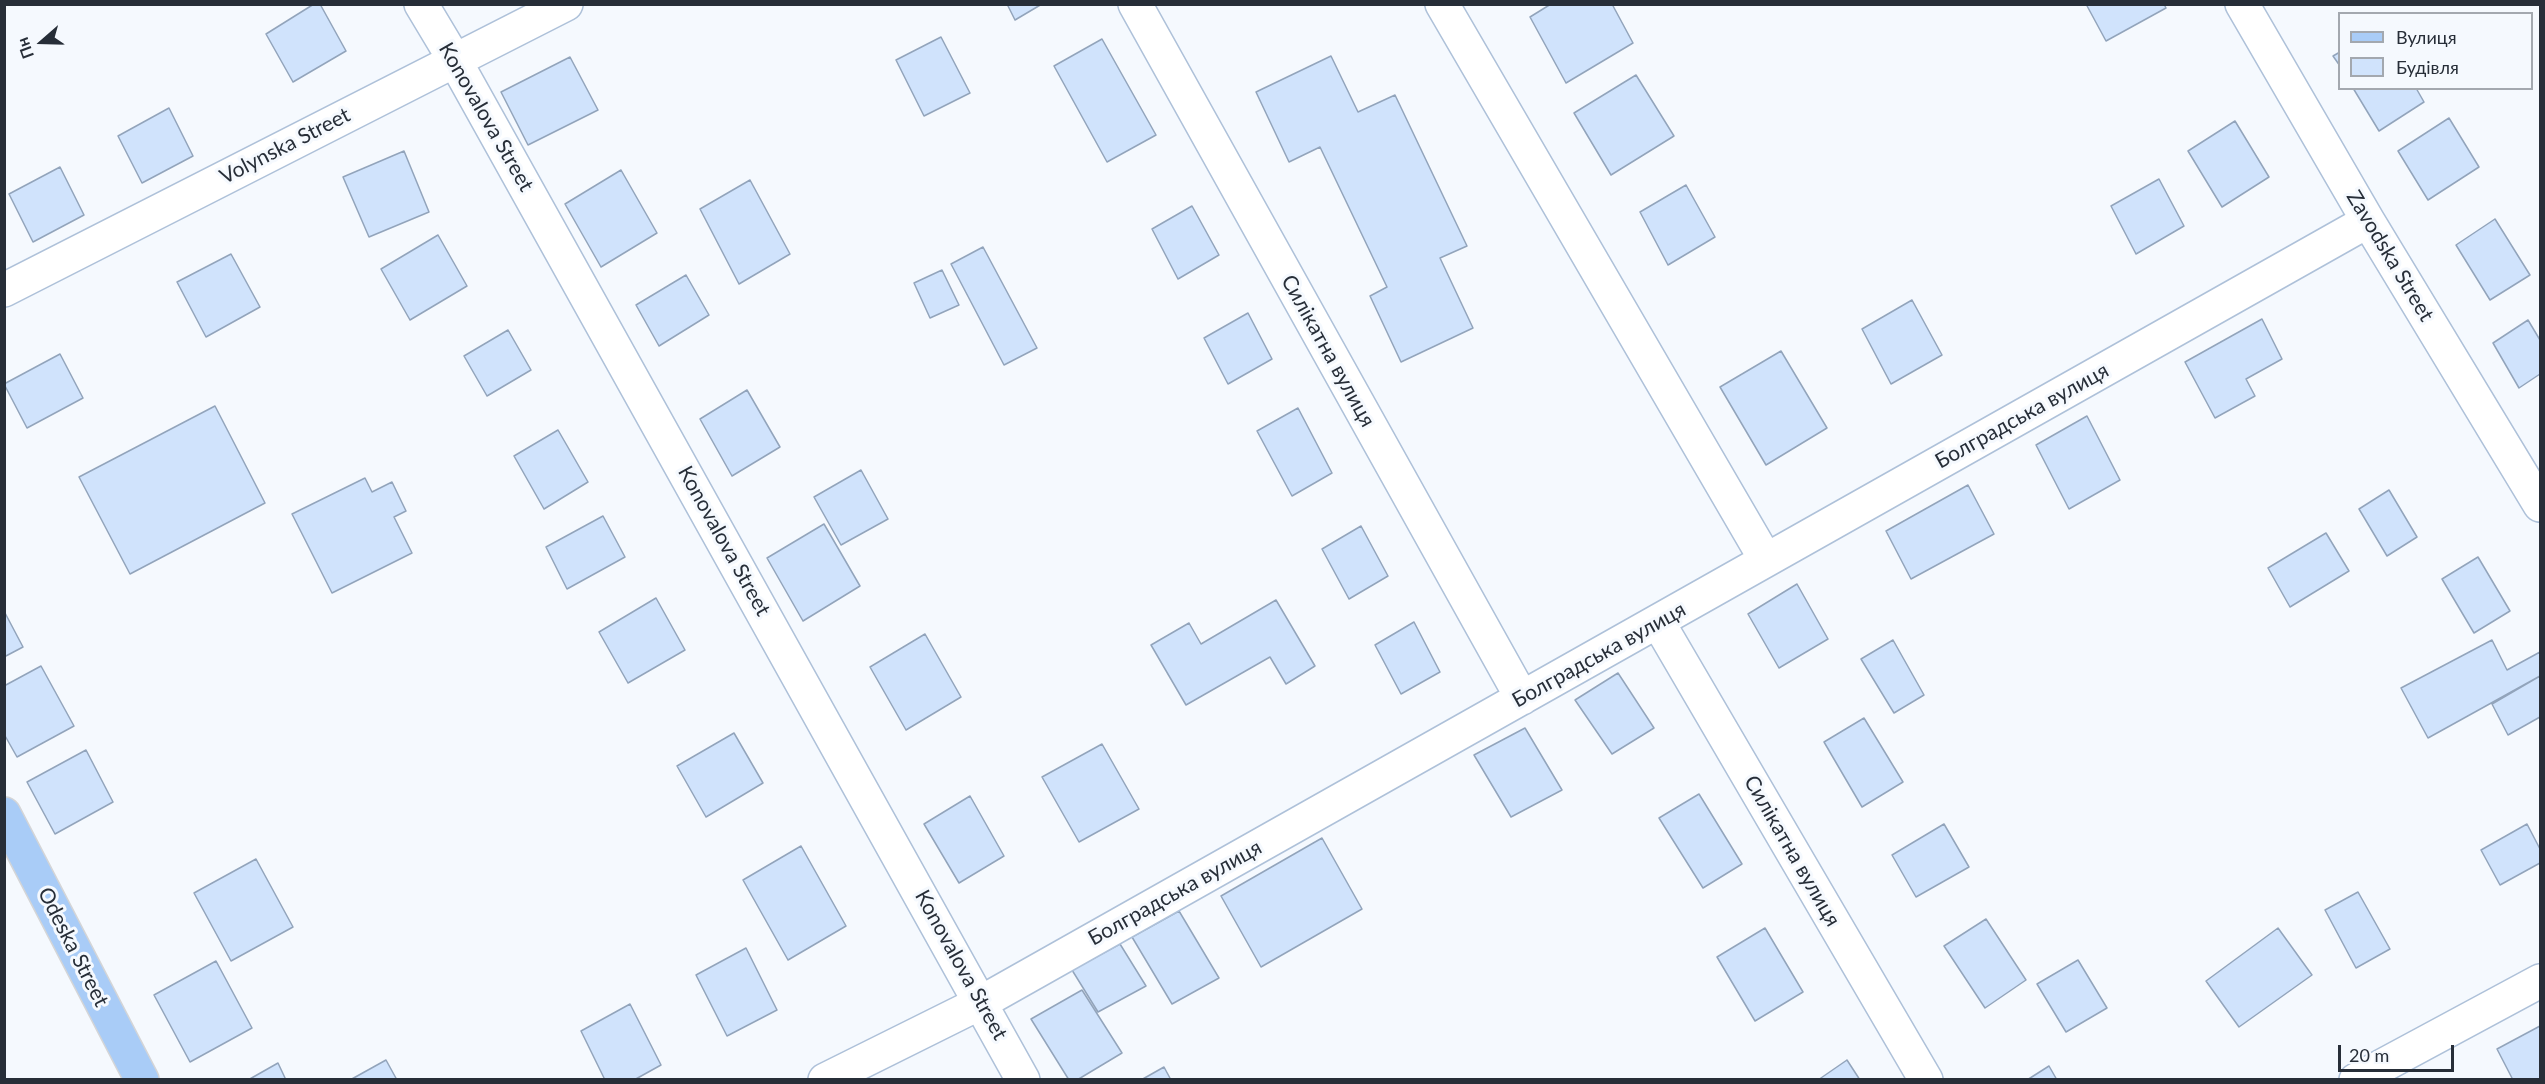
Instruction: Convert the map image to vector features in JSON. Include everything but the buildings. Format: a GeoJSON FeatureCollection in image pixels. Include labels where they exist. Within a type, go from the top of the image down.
{"type":"FeatureCollection","features":[{"type":"Feature","properties":{"kind":"main road","name":"Odeska Street"},"geometry":{"type":"LineString","coordinates":[[4,814],[142,1080]]}},
{"type":"Feature","properties":{"kind":"street","name":"Konovalova Street"},"geometry":{"type":"LineString","coordinates":[[421,4],[982,1002],[1023,1080]]}},
{"type":"Feature","properties":{"kind":"street","name":"Volynska Street"},"geometry":{"type":"LineString","coordinates":[[4,290],[566,4]]}},
{"type":"Feature","properties":{"kind":"street","name":"Силікатна вулиця"},"geometry":{"type":"LineString","coordinates":[[1135,4],[1522,698]]}},
{"type":"Feature","properties":{"kind":"street"},"geometry":{"type":"LineString","coordinates":[[1442,4],[1766,560]]}},
{"type":"Feature","properties":{"kind":"street","name":"Zavodska Street"},"geometry":{"type":"LineString","coordinates":[[2242,4],[2368,221],[2541,505]]}},
{"type":"Feature","properties":{"kind":"street","name":"Болградська вулиця"},"geometry":{"type":"LineString","coordinates":[[825,1080],[982,1002],[2368,221]]}},
{"type":"Feature","properties":{"kind":"street","name":"Силікатна вулиця"},"geometry":{"type":"LineString","coordinates":[[1658,622],[1926,1080]]}},
{"type":"Feature","properties":{"kind":"street"},"geometry":{"type":"LineString","coordinates":[[2355,1080],[2541,981]]}}]}
